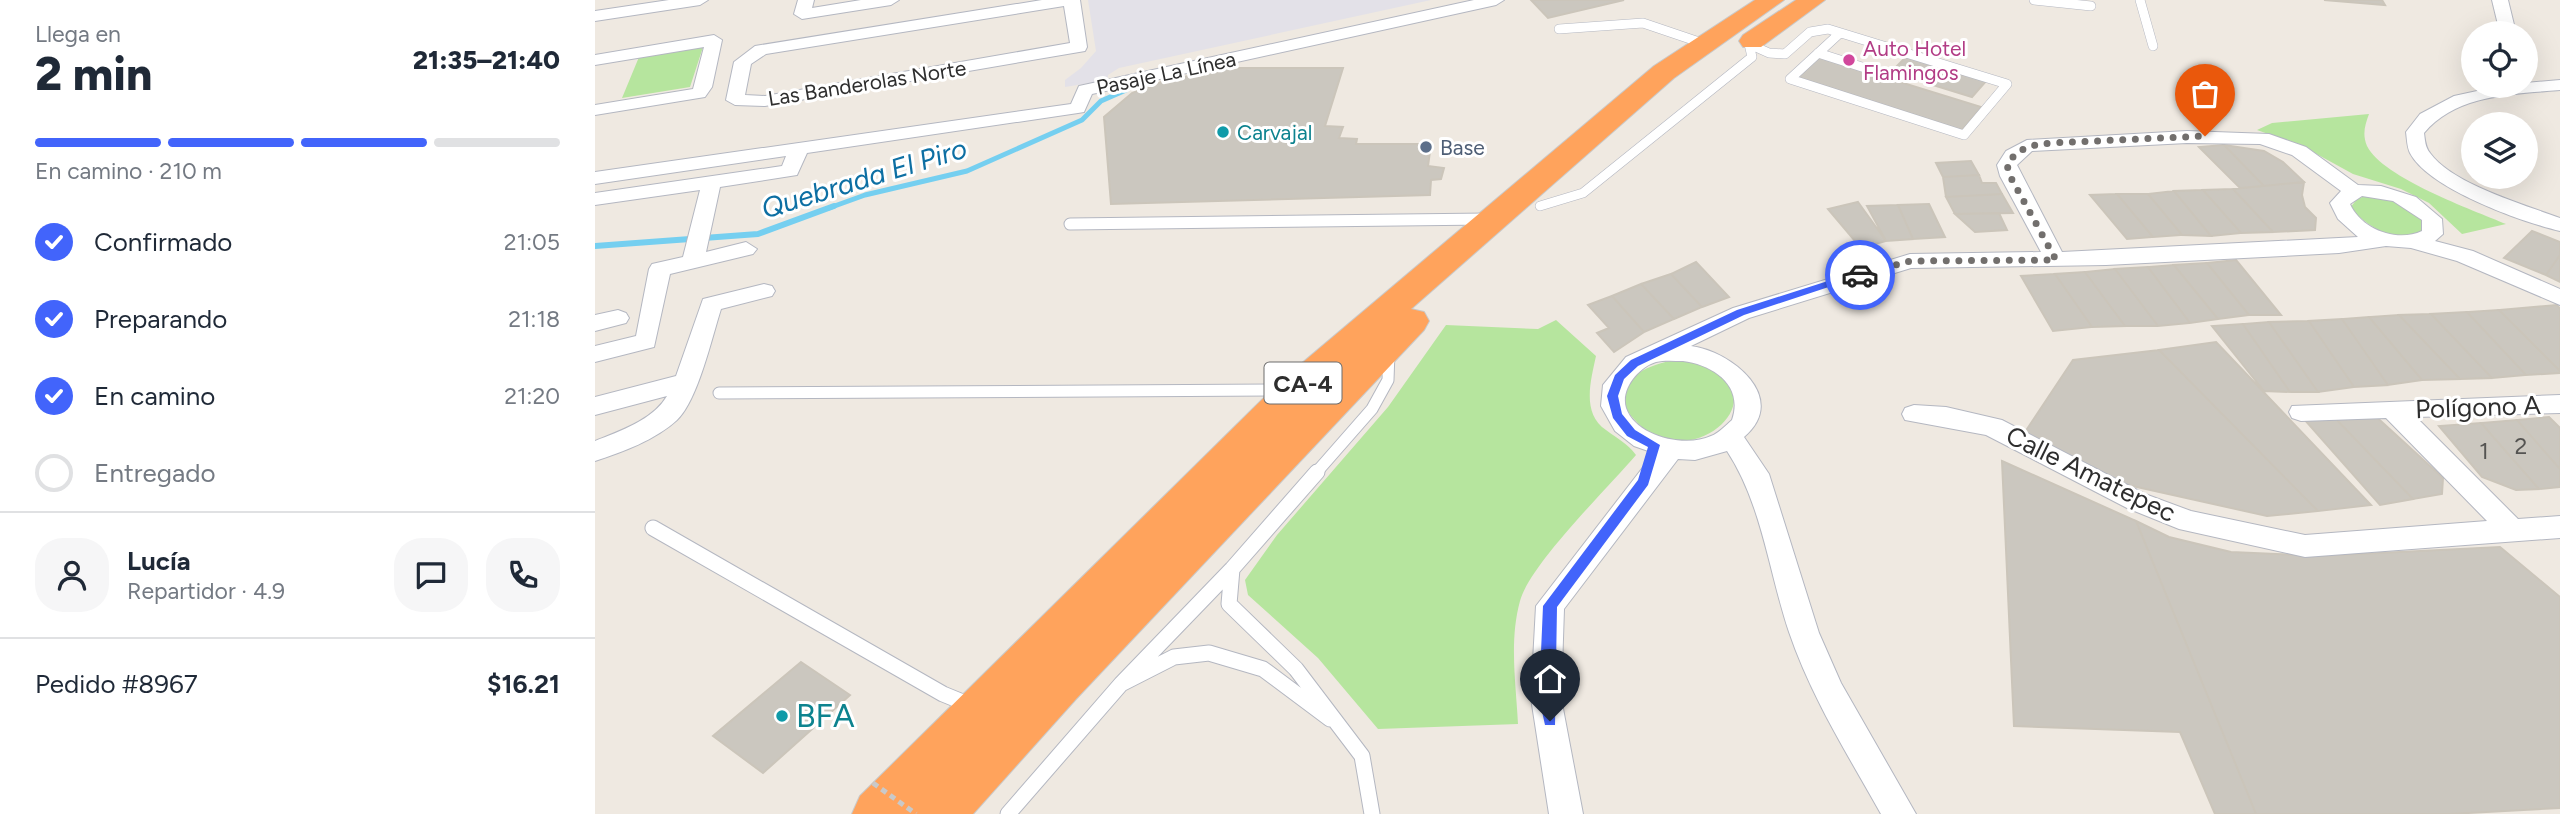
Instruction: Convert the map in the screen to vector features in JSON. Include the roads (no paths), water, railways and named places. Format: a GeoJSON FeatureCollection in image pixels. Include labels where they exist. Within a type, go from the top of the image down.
{"type":"FeatureCollection","features":[{"type":"Feature","properties":{"kind":"highway","name":"CA-4"},"geometry":{"type":"LineString","coordinates":[[875,798],[981,709],[1295,390],[1490,219],[1664,72],[1772,0]]}},
{"type":"Feature","properties":{"kind":"highway","name":"CA-4"},"geometry":{"type":"LineString","coordinates":[[938,814],[1389,340],[1540,206],[1674,95],[1813,0]]}},
{"type":"Feature","properties":{"kind":"street"},"geometry":{"type":"LineString","coordinates":[[595,3],[614,0]]}},
{"type":"Feature","properties":{"kind":"street"},"geometry":{"type":"LineString","coordinates":[[595,16],[700,0]]}},
{"type":"Feature","properties":{"kind":"street"},"geometry":{"type":"LineString","coordinates":[[806,0],[802,14],[891,0]]}},
{"type":"Feature","properties":{"kind":"street","name":"Las Banderolas Norte"},"geometry":{"type":"LineString","coordinates":[[1072,0],[1079,47],[765,101],[735,100],[743,62],[761,50],[1072,0]]}},
{"type":"Feature","properties":{"kind":"street","name":"Pasaje La Línea"},"geometry":{"type":"LineString","coordinates":[[595,178],[1078,108],[1085,90],[1496,0]]}},
{"type":"Feature","properties":{"kind":"street"},"geometry":{"type":"LineString","coordinates":[[2500,0],[2505,21]]}},
{"type":"Feature","properties":{"kind":"street"},"geometry":{"type":"LineString","coordinates":[[595,60],[714,40],[703,87],[699,93],[595,110]]}},
{"type":"Feature","properties":{"kind":"street"},"geometry":{"type":"LineString","coordinates":[[2560,85],[2458,100],[2422,120],[2415,132],[2419,153],[2437,171],[2474,190],[2560,225]]}},
{"type":"Feature","properties":{"kind":"street"},"geometry":{"type":"LineString","coordinates":[[2056,260],[2010,176],[2007,165],[2013,155],[2027,146],[2187,136],[2262,138],[2299,151],[2355,192]]}},
{"type":"Feature","properties":{"kind":"street"},"geometry":{"type":"LineString","coordinates":[[595,199],[790,171],[799,148]]}},
{"type":"Feature","properties":{"kind":"street"},"geometry":{"type":"LineString","coordinates":[[697,245],[711,184]]}},
{"type":"Feature","properties":{"kind":"street"},"geometry":{"type":"LineString","coordinates":[[2339,246],[2350,231],[2341,211],[2343,197],[2355,192],[2374,191],[2403,198],[2432,219],[2465,256]]}},
{"type":"Feature","properties":{"kind":"street"},"geometry":{"type":"LineString","coordinates":[[2341,211],[2358,227],[2386,239]]}},
{"type":"Feature","properties":{"kind":"street"},"geometry":{"type":"LineString","coordinates":[[2415,242],[2433,234],[2432,219]]}},
{"type":"Feature","properties":{"kind":"street"},"geometry":{"type":"LineString","coordinates":[[1657,354],[1693,354],[1727,368],[1742,383],[1748,402],[1744,420],[1720,441],[1662,448],[1623,424],[1617,415],[1613,396],[1619,377],[1626,370],[1657,354],[1741,313],[1910,261],[2056,260],[2339,246],[2386,239],[2415,242],[2465,256],[2560,298]]}},
{"type":"Feature","properties":{"kind":"street"},"geometry":{"type":"LineString","coordinates":[[595,354],[646,341],[660,269],[697,245],[746,249]]}},
{"type":"Feature","properties":{"kind":"street"},"geometry":{"type":"LineString","coordinates":[[595,451],[639,433],[670,412],[686,382],[711,304],[764,291]]}},
{"type":"Feature","properties":{"kind":"street"},"geometry":{"type":"LineString","coordinates":[[1727,368],[1726,348],[1731,326],[1741,313]]}},
{"type":"Feature","properties":{"kind":"street"},"geometry":{"type":"LineString","coordinates":[[595,323],[618,318]]}},
{"type":"Feature","properties":{"kind":"street"},"geometry":{"type":"LineString","coordinates":[[595,406],[686,382]]}},
{"type":"Feature","properties":{"kind":"street","name":"Polígono A"},"geometry":{"type":"LineString","coordinates":[[2394,411],[2560,404]]}},
{"type":"Feature","properties":{"kind":"street"},"geometry":{"type":"LineString","coordinates":[[2301,412],[2394,411]]}},
{"type":"Feature","properties":{"kind":"street","name":"Polígono A"},"geometry":{"type":"LineString","coordinates":[[2394,411],[2512,530]]}},
{"type":"Feature","properties":{"kind":"street","name":"Calle Amatepec"},"geometry":{"type":"LineString","coordinates":[[1914,414],[1947,416],[1993,427],[2136,501],[2189,521],[2305,547],[2560,527]]}},
{"type":"Feature","properties":{"kind":"street"},"geometry":{"type":"LineString","coordinates":[[1720,441],[1756,474],[1804,633],[1829,692],[1899,814]]}},
{"type":"Feature","properties":{"kind":"street"},"geometry":{"type":"LineString","coordinates":[[1566,814],[1546,698],[1550,606],[1643,482],[1662,448]]}},
{"type":"Feature","properties":{"kind":"lane"},"geometry":{"type":"LineString","coordinates":[[2033,0],[2091,6]]}},
{"type":"Feature","properties":{"kind":"lane"},"geometry":{"type":"LineString","coordinates":[[2140,0],[2153,46]]}},
{"type":"Feature","properties":{"kind":"lane"},"geometry":{"type":"LineString","coordinates":[[1559,29],[1643,23],[1705,44]]}},
{"type":"Feature","properties":{"kind":"lane"},"geometry":{"type":"LineString","coordinates":[[1749,44],[1769,53],[1785,54],[1810,32],[1828,29],[2007,84],[1964,135],[1790,79],[1840,33]]}},
{"type":"Feature","properties":{"kind":"lane"},"geometry":{"type":"LineString","coordinates":[[1818,52],[1887,75]]}},
{"type":"Feature","properties":{"kind":"lane"},"geometry":{"type":"LineString","coordinates":[[1070,224],[1490,219]]}},
{"type":"Feature","properties":{"kind":"lane"},"geometry":{"type":"LineString","coordinates":[[1008,814],[1121,684],[1232,569],[1372,409],[1388,380],[1389,340]]}},
{"type":"Feature","properties":{"kind":"lane"},"geometry":{"type":"LineString","coordinates":[[719,393],[1295,390]]}},
{"type":"Feature","properties":{"kind":"lane"},"geometry":{"type":"LineString","coordinates":[[653,528],[943,694],[981,709]]}},
{"type":"Feature","properties":{"kind":"lane"},"geometry":{"type":"LineString","coordinates":[[1232,569],[1229,604],[1296,669],[1361,756],[1372,814]]}},
{"type":"Feature","properties":{"kind":"lane"},"geometry":{"type":"LineString","coordinates":[[1121,684],[1174,657],[1209,653],[1263,669],[1331,719]]}},
{"type":"Feature","properties":{"kind":"waterway","name":"Quebrada El Piro"},"geometry":{"type":"LineString","coordinates":[[829,208],[865,195],[967,171],[1082,120],[1101,101],[1126,90]]}},
{"type":"Feature","properties":{"kind":"waterway","name":"Quebrada El Piro"},"geometry":{"type":"LineString","coordinates":[[595,246],[758,234],[834,206]]}},
{"type":"Feature","properties":{"kind":"place","name":"Auto Hotel Flamingos"},"geometry":{"type":"Point","coordinates":[1849,60]}},
{"type":"Feature","properties":{"kind":"place","name":"Carvajal"},"geometry":{"type":"Point","coordinates":[1223,132]}},
{"type":"Feature","properties":{"kind":"place","name":"Base"},"geometry":{"type":"Point","coordinates":[1426,147]}},
{"type":"Feature","properties":{"kind":"place","name":"BFA"},"geometry":{"type":"Point","coordinates":[782,716]}}]}
